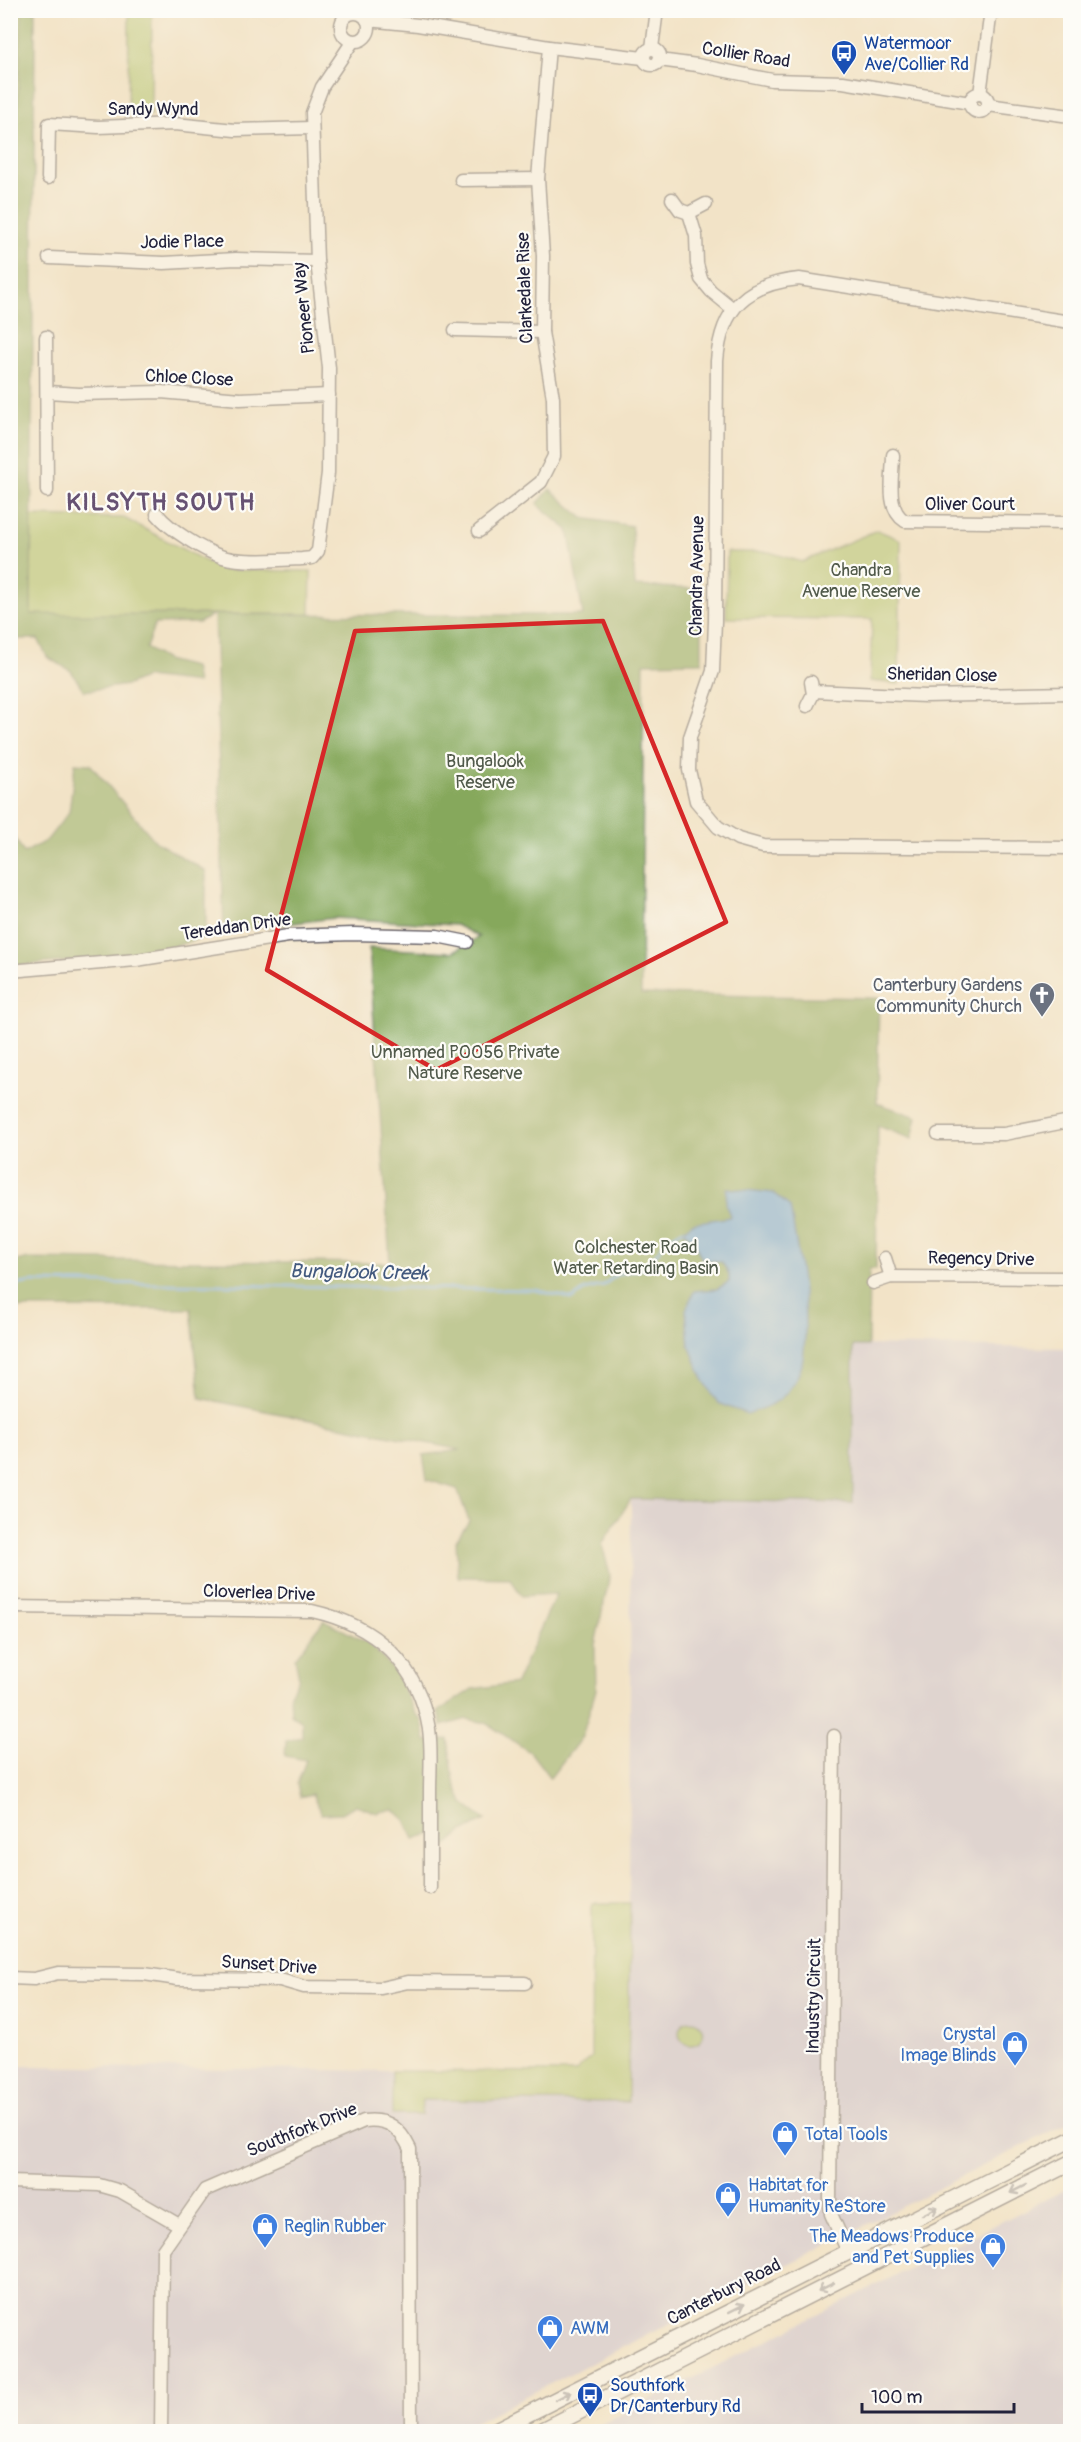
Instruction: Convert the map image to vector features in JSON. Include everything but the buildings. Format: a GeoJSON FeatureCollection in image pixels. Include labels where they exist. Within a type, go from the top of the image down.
{"type":"FeatureCollection","features":[{"type":"Feature","properties":{"kind":"main road","name":"Canterbury Road"},"geometry":{"type":"LineString","coordinates":[[492,2432],[1071,2139]]}},
{"type":"Feature","properties":{"kind":"main road"},"geometry":{"type":"LineString","coordinates":[[527,2414],[538,2432],[1071,2163]]}},
{"type":"Feature","properties":{"kind":"street"},"geometry":{"type":"LineString","coordinates":[[349,39],[341,26],[357,16],[549,47],[647,53],[657,10]]}},
{"type":"Feature","properties":{"kind":"street"},"geometry":{"type":"LineString","coordinates":[[980,94],[991,10]]}},
{"type":"Feature","properties":{"kind":"street","name":"Pioneer Way"},"geometry":{"type":"LineString","coordinates":[[158,514],[165,524],[177,533],[223,557],[302,559],[312,558],[318,551],[328,473],[329,396],[317,261],[311,128],[314,104],[321,87],[349,39],[362,39],[357,16]]}},
{"type":"Feature","properties":{"kind":"street","name":"Clarkedale Rise"},"geometry":{"type":"LineString","coordinates":[[479,531],[541,482],[554,456],[553,398],[542,332],[543,256],[538,179],[549,47]]}},
{"type":"Feature","properties":{"kind":"street","name":"Collier Road"},"geometry":{"type":"LineString","coordinates":[[647,53],[659,53],[659,60],[772,80],[843,82],[970,103]]}},
{"type":"Feature","properties":{"kind":"street"},"geometry":{"type":"LineString","coordinates":[[980,94],[987,99],[988,105],[986,109],[978,112],[970,103],[974,95],[980,94]]}},
{"type":"Feature","properties":{"kind":"street"},"geometry":{"type":"LineString","coordinates":[[988,105],[1071,116]]}},
{"type":"Feature","properties":{"kind":"street","name":"Sandy Wynd"},"geometry":{"type":"LineString","coordinates":[[48,178],[49,124],[98,127],[175,124],[235,130],[311,128]]}},
{"type":"Feature","properties":{"kind":"street"},"geometry":{"type":"LineString","coordinates":[[461,180],[538,179]]}},
{"type":"Feature","properties":{"kind":"street"},"geometry":{"type":"LineString","coordinates":[[672,199],[680,210],[689,213],[706,204]]}},
{"type":"Feature","properties":{"kind":"street"},"geometry":{"type":"LineString","coordinates":[[689,213],[695,232],[697,264],[701,279],[711,291],[733,309]]}},
{"type":"Feature","properties":{"kind":"street","name":"Jodie Place"},"geometry":{"type":"LineString","coordinates":[[49,258],[164,263],[236,259],[317,261]]}},
{"type":"Feature","properties":{"kind":"street","name":"Chandra Avenue"},"geometry":{"type":"LineString","coordinates":[[1071,322],[799,279],[766,284],[747,296],[733,309],[721,332],[717,360],[713,671],[690,737],[689,770],[696,801],[718,826],[738,839],[764,846],[1071,848]]}},
{"type":"Feature","properties":{"kind":"street"},"geometry":{"type":"LineString","coordinates":[[455,330],[542,332]]}},
{"type":"Feature","properties":{"kind":"street"},"geometry":{"type":"LineString","coordinates":[[46,338],[47,491]]}},
{"type":"Feature","properties":{"kind":"street","name":"Chloe Close"},"geometry":{"type":"LineString","coordinates":[[48,392],[90,394],[161,392],[240,399],[329,396]]}},
{"type":"Feature","properties":{"kind":"street","name":"Oliver Court"},"geometry":{"type":"LineString","coordinates":[[893,455],[893,506],[897,515],[905,521],[1071,523]]}},
{"type":"Feature","properties":{"kind":"street","name":"Sheridan Close"},"geometry":{"type":"LineString","coordinates":[[807,705],[812,686],[925,696],[1071,693]]}},
{"type":"Feature","properties":{"kind":"street","name":"Tereddan Drive"},"geometry":{"type":"LineString","coordinates":[[10,971],[136,960],[288,936],[342,934],[437,936],[467,942]]}},
{"type":"Feature","properties":{"kind":"street"},"geometry":{"type":"LineString","coordinates":[[938,1134],[1004,1134],[1071,1121]]}},
{"type":"Feature","properties":{"kind":"street"},"geometry":{"type":"LineString","coordinates":[[885,1258],[891,1277]]}},
{"type":"Feature","properties":{"kind":"street","name":"Regency Drive"},"geometry":{"type":"LineString","coordinates":[[873,1283],[891,1277],[1071,1278]]}},
{"type":"Feature","properties":{"kind":"street","name":"Cloverlea Drive"},"geometry":{"type":"LineString","coordinates":[[10,1607],[312,1611],[346,1621],[379,1640],[408,1672],[425,1710],[431,1754],[430,1888]]}},
{"type":"Feature","properties":{"kind":"street","name":"Industry Circuit"},"geometry":{"type":"LineString","coordinates":[[834,1736],[830,2201],[831,2214],[849,2252]]}},
{"type":"Feature","properties":{"kind":"street","name":"Sunset Drive"},"geometry":{"type":"LineString","coordinates":[[10,1978],[34,1978],[58,1973],[144,1974],[178,1979],[280,1980],[304,1987],[381,1988],[408,1982],[525,1983]]}},
{"type":"Feature","properties":{"kind":"street","name":"Southfork Drive"},"geometry":{"type":"LineString","coordinates":[[161,2432],[163,2250],[179,2225],[205,2190],[364,2121],[377,2120],[390,2123],[403,2135],[410,2149],[411,2432]]}},
{"type":"Feature","properties":{"kind":"street"},"geometry":{"type":"LineString","coordinates":[[10,2182],[99,2185],[120,2191],[179,2225]]}},
{"type":"Feature","properties":{"kind":"highlighted area"},"geometry":{"type":"Polygon","coordinates":[[[603,621],[726,922],[436,1070],[267,970],[355,631],[603,621]]]}},
{"type":"Feature","properties":{"kind":"shaded area"},"geometry":{"type":"Polygon","coordinates":[[[853,1345],[1070,1348],[1070,2122],[457,2431],[11,2432],[11,2066],[392,2071],[392,2099],[628,2102],[631,1499],[853,1503],[853,1345]]]}},
{"type":"Feature","properties":{"kind":"shaded area"},"geometry":{"type":"Polygon","coordinates":[[[1070,2187],[1070,2431],[588,2431],[823,2312],[1070,2187]]]}},
{"type":"Feature","properties":{"kind":"green space"},"geometry":{"type":"Polygon","coordinates":[[[35,10],[31,614],[213,614],[199,623],[155,624],[146,648],[166,660],[194,667],[197,683],[146,677],[128,685],[84,691],[71,671],[47,657],[38,639],[11,639],[14,186],[22,11],[35,10]]]}},
{"type":"Feature","properties":{"kind":"green space"},"geometry":{"type":"Polygon","coordinates":[[[10,11],[35,11],[31,516],[124,518],[222,570],[311,571],[310,614],[11,615],[10,11]]]}},
{"type":"Feature","properties":{"kind":"green space"},"geometry":{"type":"Polygon","coordinates":[[[129,11],[152,11],[151,115],[128,114],[129,11]]]}},
{"type":"Feature","properties":{"kind":"green space","name":"Colchester Road Water Retarding Basin"},"geometry":{"type":"Polygon","coordinates":[[[550,489],[583,518],[632,526],[635,586],[702,589],[702,662],[644,663],[641,994],[879,998],[877,1103],[917,1117],[912,1139],[878,1126],[876,1269],[869,1269],[868,1346],[853,1346],[853,1503],[631,1499],[602,1544],[610,1575],[595,1645],[596,1690],[582,1737],[550,1778],[531,1753],[486,1723],[467,1719],[442,1726],[438,1712],[472,1689],[516,1683],[556,1594],[522,1596],[510,1578],[458,1577],[456,1541],[469,1521],[457,1489],[427,1480],[423,1455],[461,1450],[200,1398],[191,1309],[11,1308],[10,1262],[25,1259],[390,1263],[369,948],[452,952],[479,937],[456,925],[334,918],[224,932],[214,614],[583,615],[568,530],[537,504],[550,489]]]}},
{"type":"Feature","properties":{"kind":"green space","name":"Chandra Avenue Reserve"},"geometry":{"type":"Polygon","coordinates":[[[877,530],[901,540],[899,684],[870,681],[872,619],[726,618],[727,552],[769,552],[802,562],[877,530]]]}},
{"type":"Feature","properties":{"kind":"green space"},"geometry":{"type":"Polygon","coordinates":[[[75,763],[90,764],[156,842],[206,871],[206,937],[145,955],[11,966],[10,830],[24,853],[47,840],[69,812],[75,763]]]}},
{"type":"Feature","properties":{"kind":"green space"},"geometry":{"type":"Polygon","coordinates":[[[324,1620],[370,1644],[396,1673],[415,1713],[422,1721],[426,1741],[448,1739],[454,1781],[463,1803],[485,1820],[462,1832],[442,1849],[433,1833],[414,1839],[405,1820],[393,1809],[377,1813],[356,1805],[341,1813],[321,1814],[312,1794],[300,1797],[297,1784],[306,1760],[285,1756],[286,1741],[302,1737],[302,1722],[291,1714],[290,1694],[299,1678],[295,1658],[324,1620]]]}},
{"type":"Feature","properties":{"kind":"green space"},"geometry":{"type":"Polygon","coordinates":[[[592,1903],[630,1903],[628,2102],[422,2100],[421,2115],[392,2115],[392,2071],[575,2072],[591,2057],[592,1903]]]}},
{"type":"Feature","properties":{"kind":"green space"},"geometry":{"type":"Polygon","coordinates":[[[691,2021],[696,2022],[702,2028],[702,2038],[696,2044],[691,2045],[686,2044],[680,2038],[679,2033],[680,2028],[686,2022],[691,2021]]]}},
{"type":"Feature","properties":{"kind":"water"},"geometry":{"type":"Polygon","coordinates":[[[727,1188],[773,1193],[790,1207],[804,1306],[804,1346],[802,1364],[797,1378],[777,1401],[747,1414],[718,1403],[703,1379],[689,1345],[686,1310],[694,1291],[717,1289],[729,1282],[729,1274],[722,1262],[702,1259],[693,1240],[683,1230],[693,1223],[731,1217],[726,1206],[727,1188]]]}},
{"type":"Feature","properties":{"kind":"waterway","name":"Bungalook Creek"},"geometry":{"type":"LineString","coordinates":[[10,1286],[32,1282],[536,1290],[572,1299],[585,1290],[604,1285],[617,1274],[646,1268],[667,1239],[683,1230]]}},
{"type":"Feature","properties":{"kind":"place","name":"Watermoor Ave/Collier Rd"},"geometry":{"type":"Point","coordinates":[844,76]}},
{"type":"Feature","properties":{"kind":"place","name":"Canterbury Gardens Community Church"},"geometry":{"type":"Point","coordinates":[1042,1018]}},
{"type":"Feature","properties":{"kind":"place","name":"Crystal Image Blinds"},"geometry":{"type":"Point","coordinates":[1015,2067]}},
{"type":"Feature","properties":{"kind":"place","name":"Total Tools"},"geometry":{"type":"Point","coordinates":[785,2157]}},
{"type":"Feature","properties":{"kind":"place","name":"Habitat for Humanity ReStore"},"geometry":{"type":"Point","coordinates":[728,2218]}},
{"type":"Feature","properties":{"kind":"place","name":"Reglin Rubber"},"geometry":{"type":"Point","coordinates":[265,2249]}},
{"type":"Feature","properties":{"kind":"place","name":"The Meadows Produce and Pet Supplies"},"geometry":{"type":"Point","coordinates":[993,2269]}},
{"type":"Feature","properties":{"kind":"place","name":"AWM"},"geometry":{"type":"Point","coordinates":[550,2351]}},
{"type":"Feature","properties":{"kind":"place","name":"Southfork Dr/Canterbury Rd"},"geometry":{"type":"Point","coordinates":[590,2418]}},
{"type":"Feature","properties":{"kind":"district","name":"KILSYTH SOUTH"},"geometry":{"type":"Point","coordinates":[161,502]}},
{"type":"Feature","properties":{"kind":"park label","name":"Bungalook Reserve"},"geometry":{"type":"Point","coordinates":[485,771]}},
{"type":"Feature","properties":{"kind":"park label","name":"Unnamed P0056 Private Nature Reserve"},"geometry":{"type":"Point","coordinates":[465,1062]}}]}
